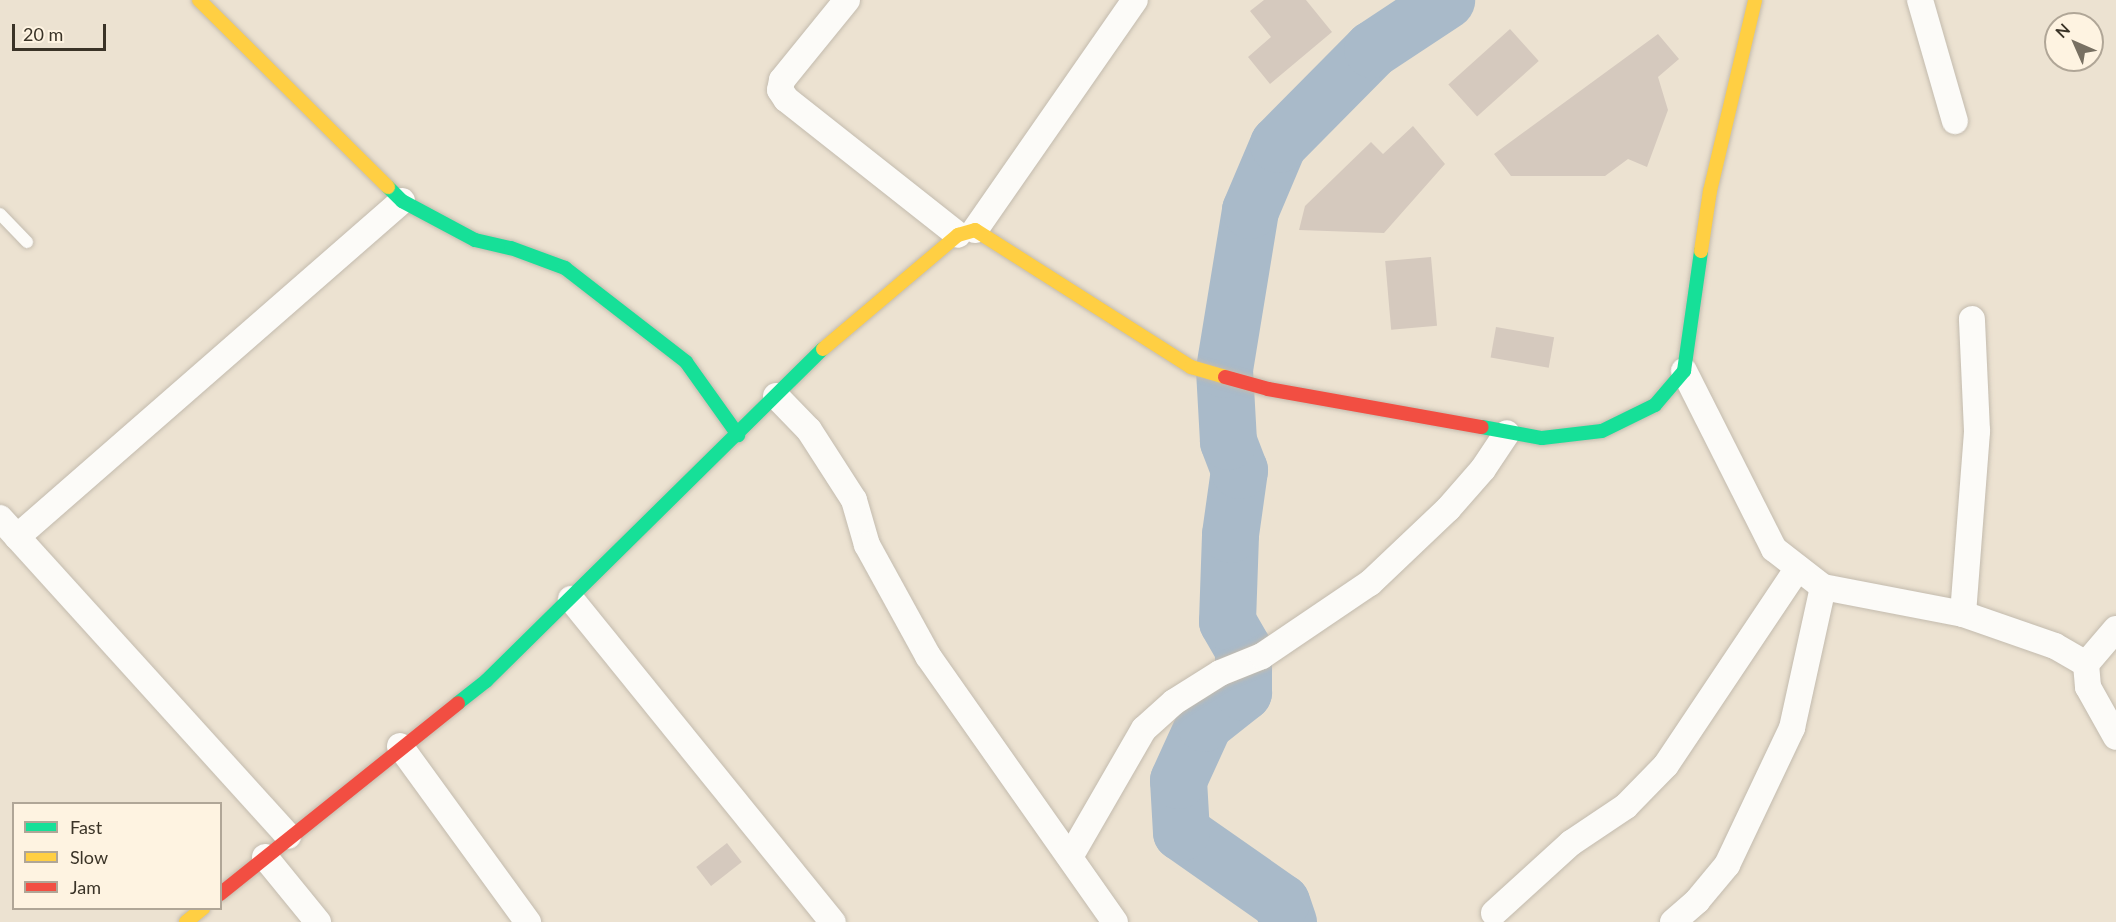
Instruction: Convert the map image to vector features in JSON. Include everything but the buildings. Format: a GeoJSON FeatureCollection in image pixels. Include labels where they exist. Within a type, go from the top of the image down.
{"type":"FeatureCollection","features":[{"type":"Feature","properties":{"kind":"street"},"geometry":{"type":"LineString","coordinates":[[199,0],[402,201],[475,240],[511,248],[565,267],[686,362],[738,435]]}},
{"type":"Feature","properties":{"kind":"street"},"geometry":{"type":"LineString","coordinates":[[847,0],[782,80],[780,90],[786,99],[966,232],[1191,367],[1268,389],[1542,438],[1602,431],[1655,405],[1684,371],[1710,191],[1755,0]]}},
{"type":"Feature","properties":{"kind":"street"},"geometry":{"type":"LineString","coordinates":[[222,892],[400,746],[486,681],[738,435],[816,354],[966,232],[1135,0]]}},
{"type":"Feature","properties":{"kind":"street"},"geometry":{"type":"LineString","coordinates":[[1920,0],[1955,121]]}},
{"type":"Feature","properties":{"kind":"street"},"geometry":{"type":"LineString","coordinates":[[17,537],[402,201]]}},
{"type":"Feature","properties":{"kind":"street"},"geometry":{"type":"LineString","coordinates":[[1963,614],[1977,431],[1972,319]]}},
{"type":"Feature","properties":{"kind":"street"},"geometry":{"type":"LineString","coordinates":[[1684,371],[1774,549],[1823,587],[1963,614],[2055,646],[2086,664]]}},
{"type":"Feature","properties":{"kind":"street"},"geometry":{"type":"LineString","coordinates":[[776,396],[809,430],[854,501],[867,545],[928,656],[1115,922]]}},
{"type":"Feature","properties":{"kind":"street"},"geometry":{"type":"LineString","coordinates":[[1070,857],[1144,729],[1174,702],[1220,673],[1262,656],[1370,583],[1448,509],[1483,469],[1507,433]]}},
{"type":"Feature","properties":{"kind":"street"},"geometry":{"type":"LineString","coordinates":[[0,518],[288,836]]}},
{"type":"Feature","properties":{"kind":"street"},"geometry":{"type":"LineString","coordinates":[[1494,913],[1570,843],[1626,806],[1666,765],[1798,568]]}},
{"type":"Feature","properties":{"kind":"street"},"geometry":{"type":"LineString","coordinates":[[1670,921],[1697,902],[1727,865],[1792,728],[1823,587]]}},
{"type":"Feature","properties":{"kind":"street"},"geometry":{"type":"LineString","coordinates":[[571,599],[833,922]]}},
{"type":"Feature","properties":{"kind":"street"},"geometry":{"type":"LineString","coordinates":[[2116,629],[2086,664],[2088,687],[2116,737]]}},
{"type":"Feature","properties":{"kind":"street"},"geometry":{"type":"LineString","coordinates":[[400,746],[528,922]]}},
{"type":"Feature","properties":{"kind":"street"},"geometry":{"type":"LineString","coordinates":[[265,857],[318,922]]}},
{"type":"Feature","properties":{"kind":"street"},"geometry":{"type":"LineString","coordinates":[[186,922],[202,910]]}},
{"type":"Feature","properties":{"kind":"lane"},"geometry":{"type":"LineString","coordinates":[[0,214],[27,242]]}},
{"type":"Feature","properties":{"kind":"waterway"},"geometry":{"type":"LineString","coordinates":[[1288,922],[1281,902],[1181,832],[1178,780],[1204,723],[1243,692],[1243,649],[1227,621],[1230,534],[1239,470],[1228,441],[1224,369],[1250,210],[1278,144],[1372,49],[1446,0]]}},
{"type":"Feature","properties":{"kind":"traffic: fast"},"geometry":{"type":"LineString","coordinates":[[388,187],[402,201],[475,240],[511,248],[565,268],[686,362],[738,435]]}},
{"type":"Feature","properties":{"kind":"traffic: fast"},"geometry":{"type":"LineString","coordinates":[[1482,427],[1542,438],[1602,431],[1655,405],[1684,371],[1701,251]]}},
{"type":"Feature","properties":{"kind":"traffic: fast"},"geometry":{"type":"LineString","coordinates":[[458,703],[486,681],[823,349]]}},
{"type":"Feature","properties":{"kind":"traffic: slow"},"geometry":{"type":"LineString","coordinates":[[199,0],[388,187]]}},
{"type":"Feature","properties":{"kind":"traffic: slow"},"geometry":{"type":"LineString","coordinates":[[1701,251],[1710,191],[1755,0]]}},
{"type":"Feature","properties":{"kind":"traffic: slow"},"geometry":{"type":"LineString","coordinates":[[823,349],[958,235],[975,230],[1191,367],[1225,377]]}},
{"type":"Feature","properties":{"kind":"traffic: slow"},"geometry":{"type":"LineString","coordinates":[[186,922],[201,910]]}},
{"type":"Feature","properties":{"kind":"traffic: jam"},"geometry":{"type":"LineString","coordinates":[[1225,377],[1268,389],[1482,427]]}},
{"type":"Feature","properties":{"kind":"traffic: jam"},"geometry":{"type":"LineString","coordinates":[[222,892],[458,703]]}}]}
